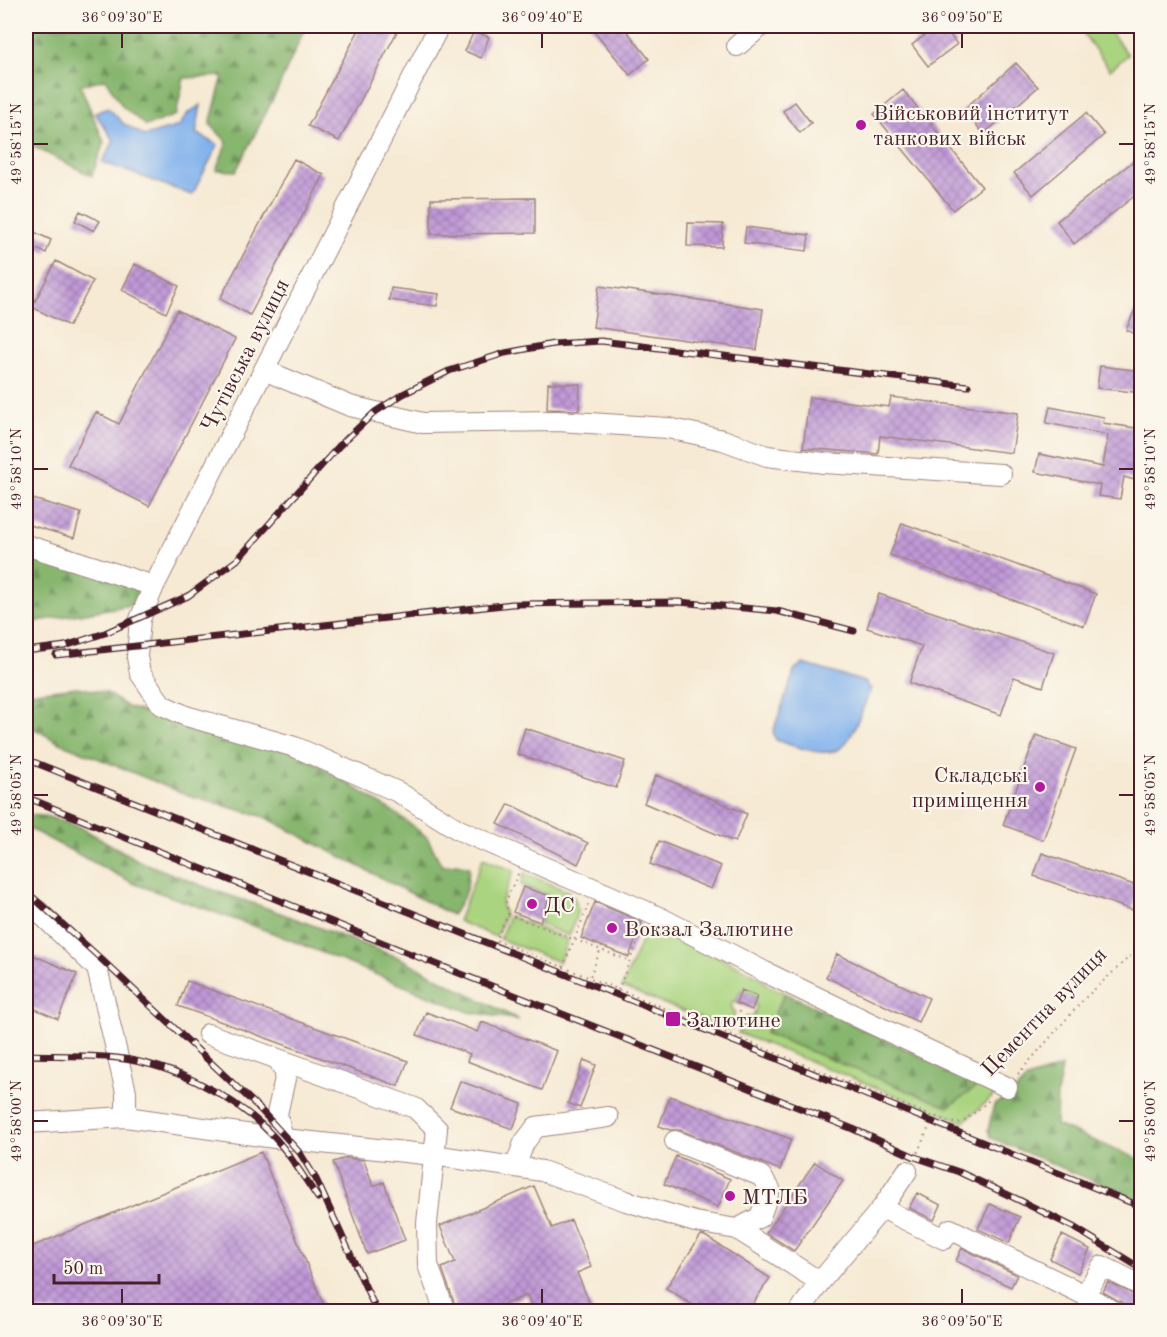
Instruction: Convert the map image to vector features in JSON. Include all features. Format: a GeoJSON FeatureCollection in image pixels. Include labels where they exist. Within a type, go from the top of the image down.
{"type":"FeatureCollection","features":[{"type":"Feature","properties":{"kind":"street","name":"Чутівська вулиця"},"geometry":{"type":"LineString","coordinates":[[439,26],[154,586],[140,619],[136,657],[140,673],[162,705],[186,716],[295,747],[398,792],[459,830],[650,912],[857,1017],[1007,1087]]}},
{"type":"Feature","properties":{"kind":"street"},"geometry":{"type":"LineString","coordinates":[[737,46],[761,26]]}},
{"type":"Feature","properties":{"kind":"street"},"geometry":{"type":"LineString","coordinates":[[264,370],[350,406],[423,423],[558,421],[668,428],[723,440],[767,456],[824,463],[1001,474]]}},
{"type":"Feature","properties":{"kind":"street"},"geometry":{"type":"LineString","coordinates":[[26,545],[154,586]]}},
{"type":"Feature","properties":{"kind":"street"},"geometry":{"type":"LineString","coordinates":[[26,903],[38,911],[97,968],[126,1092],[126,1117]]}},
{"type":"Feature","properties":{"kind":"street"},"geometry":{"type":"LineString","coordinates":[[208,1034],[415,1108],[436,1129],[427,1223],[428,1264],[445,1311]]}},
{"type":"Feature","properties":{"kind":"street"},"geometry":{"type":"LineString","coordinates":[[278,1059],[286,1074],[278,1114],[283,1139]]}},
{"type":"Feature","properties":{"kind":"street"},"geometry":{"type":"LineString","coordinates":[[26,1123],[126,1117],[283,1139],[433,1155],[542,1172],[695,1222],[736,1229],[820,1282]]}},
{"type":"Feature","properties":{"kind":"street"},"geometry":{"type":"LineString","coordinates":[[515,1167],[524,1143],[536,1127],[609,1117]]}},
{"type":"Feature","properties":{"kind":"street"},"geometry":{"type":"LineString","coordinates":[[675,1142],[761,1176],[770,1189],[760,1217],[736,1229]]}},
{"type":"Feature","properties":{"kind":"street"},"geometry":{"type":"LineString","coordinates":[[799,1311],[820,1282],[882,1208],[907,1171]]}},
{"type":"Feature","properties":{"kind":"street"},"geometry":{"type":"LineString","coordinates":[[882,1208],[944,1239],[950,1229],[1114,1311]]}},
{"type":"Feature","properties":{"kind":"street"},"geometry":{"type":"LineString","coordinates":[[1085,1295],[1102,1266],[1142,1286]]}},
{"type":"Feature","properties":{"kind":"path"},"geometry":{"type":"LineString","coordinates":[[525,859],[506,901],[508,914],[574,940],[602,948],[630,961]]}},
{"type":"Feature","properties":{"kind":"path"},"geometry":{"type":"LineString","coordinates":[[563,967],[594,888]]}},
{"type":"Feature","properties":{"kind":"path"},"geometry":{"type":"LineString","coordinates":[[618,990],[650,912]]}},
{"type":"Feature","properties":{"kind":"path","name":"Цементна вулиця"},"geometry":{"type":"LineString","coordinates":[[508,914],[496,940],[934,1117],[957,1124],[963,1122],[1007,1087],[1084,999],[1142,945]]}},
{"type":"Feature","properties":{"kind":"path"},"geometry":{"type":"LineString","coordinates":[[586,987],[602,948]]}},
{"type":"Feature","properties":{"kind":"path"},"geometry":{"type":"LineString","coordinates":[[731,1035],[741,1010]]}},
{"type":"Feature","properties":{"kind":"path"},"geometry":{"type":"LineString","coordinates":[[907,1171],[934,1117]]}},
{"type":"Feature","properties":{"kind":"green space"},"geometry":{"type":"Polygon","coordinates":[[[26,26],[306,26],[276,93],[236,171],[216,170],[227,142],[210,124],[223,76],[184,78],[176,115],[146,126],[123,107],[105,79],[80,85],[104,142],[92,176],[26,143],[26,26]]]}},
{"type":"Feature","properties":{"kind":"green space"},"geometry":{"type":"Polygon","coordinates":[[[1078,26],[1106,26],[1128,55],[1110,70],[1078,26]]]}},
{"type":"Feature","properties":{"kind":"green space"},"geometry":{"type":"Polygon","coordinates":[[[26,544],[143,578],[131,605],[26,623],[26,544]]]}},
{"type":"Feature","properties":{"kind":"green space"},"geometry":{"type":"Polygon","coordinates":[[[77,687],[107,693],[127,707],[284,748],[309,759],[397,814],[427,837],[442,866],[457,864],[469,867],[467,887],[463,898],[452,915],[265,817],[190,796],[58,742],[26,724],[26,693],[77,687]]]}},
{"type":"Feature","properties":{"kind":"green space"},"geometry":{"type":"Polygon","coordinates":[[[26,815],[45,816],[80,827],[139,861],[400,958],[519,1020],[469,1012],[273,933],[135,884],[26,827],[26,815]]]}},
{"type":"Feature","properties":{"kind":"green space"},"geometry":{"type":"Polygon","coordinates":[[[483,858],[514,871],[501,903],[505,915],[496,937],[458,921],[483,858]]]}},
{"type":"Feature","properties":{"kind":"green space"},"geometry":{"type":"Polygon","coordinates":[[[524,873],[569,892],[574,897],[577,913],[569,936],[540,924],[549,896],[521,885],[524,873]]]}},
{"type":"Feature","properties":{"kind":"green space"},"geometry":{"type":"Polygon","coordinates":[[[509,916],[568,940],[559,962],[500,939],[509,916]]]}},
{"type":"Feature","properties":{"kind":"green space"},"geometry":{"type":"Polygon","coordinates":[[[649,922],[760,977],[767,985],[785,993],[766,1034],[981,1084],[996,1094],[963,1122],[738,1033],[746,1017],[753,1016],[757,1006],[754,1005],[757,996],[741,990],[736,1002],[733,1001],[731,1006],[735,1012],[728,1029],[622,987],[649,922]]]}},
{"type":"Feature","properties":{"kind":"green space"},"geometry":{"type":"Polygon","coordinates":[[[785,993],[981,1084],[948,1107],[765,1033],[785,993]]]}},
{"type":"Feature","properties":{"kind":"green space"},"geometry":{"type":"Polygon","coordinates":[[[1062,1067],[1057,1095],[1056,1125],[1141,1160],[1141,1201],[991,1138],[988,1130],[994,1105],[1012,1094],[1027,1079],[1062,1067]]]}},
{"type":"Feature","properties":{"kind":"water"},"geometry":{"type":"Polygon","coordinates":[[[201,105],[196,133],[218,145],[192,195],[102,162],[114,141],[95,113],[108,108],[124,124],[145,136],[179,126],[188,113],[201,105]]]}},
{"type":"Feature","properties":{"kind":"water"},"geometry":{"type":"Polygon","coordinates":[[[803,664],[865,682],[871,689],[848,740],[841,748],[831,752],[818,752],[776,740],[773,732],[795,669],[803,664]]]}},
{"type":"Feature","properties":{"kind":"building"},"geometry":{"type":"Polygon","coordinates":[[[361,26],[400,26],[339,141],[308,126],[361,26]]]}},
{"type":"Feature","properties":{"kind":"building"},"geometry":{"type":"Polygon","coordinates":[[[590,26],[623,26],[649,59],[630,75],[590,26]]]}},
{"type":"Feature","properties":{"kind":"building"},"geometry":{"type":"Polygon","coordinates":[[[937,26],[943,26],[957,44],[928,66],[912,45],[937,26]]]}},
{"type":"Feature","properties":{"kind":"building"},"geometry":{"type":"Polygon","coordinates":[[[474,31],[489,37],[481,58],[465,51],[474,31]]]}},
{"type":"Feature","properties":{"kind":"building"},"geometry":{"type":"Polygon","coordinates":[[[1016,63],[1038,87],[984,134],[963,110],[1016,63]]]}},
{"type":"Feature","properties":{"kind":"building"},"geometry":{"type":"Polygon","coordinates":[[[903,90],[982,187],[953,210],[874,114],[903,90]]]}},
{"type":"Feature","properties":{"kind":"building"},"geometry":{"type":"Polygon","coordinates":[[[795,102],[811,123],[800,133],[783,111],[795,102]]]}},
{"type":"Feature","properties":{"kind":"building"},"geometry":{"type":"Polygon","coordinates":[[[1086,113],[1104,135],[1033,195],[1014,173],[1086,113]]]}},
{"type":"Feature","properties":{"kind":"building"},"geometry":{"type":"Polygon","coordinates":[[[294,159],[324,175],[250,315],[220,299],[294,159]]]}},
{"type":"Feature","properties":{"kind":"building"},"geometry":{"type":"Polygon","coordinates":[[[1136,159],[1142,166],[1142,190],[1074,244],[1057,221],[1136,159]]]}},
{"type":"Feature","properties":{"kind":"building"},"geometry":{"type":"Polygon","coordinates":[[[535,198],[535,233],[431,234],[431,199],[535,198]]]}},
{"type":"Feature","properties":{"kind":"building"},"geometry":{"type":"Polygon","coordinates":[[[80,211],[100,221],[94,231],[75,221],[80,211]]]}},
{"type":"Feature","properties":{"kind":"building"},"geometry":{"type":"Polygon","coordinates":[[[688,223],[723,224],[722,247],[687,246],[688,223]]]}},
{"type":"Feature","properties":{"kind":"building"},"geometry":{"type":"Polygon","coordinates":[[[746,227],[809,235],[807,251],[744,243],[746,227]]]}},
{"type":"Feature","properties":{"kind":"building"},"geometry":{"type":"Polygon","coordinates":[[[26,228],[51,240],[46,253],[26,244],[26,228]]]}},
{"type":"Feature","properties":{"kind":"building"},"geometry":{"type":"Polygon","coordinates":[[[56,261],[93,281],[69,326],[32,307],[56,261]]]}},
{"type":"Feature","properties":{"kind":"building"},"geometry":{"type":"Polygon","coordinates":[[[135,264],[179,286],[166,313],[122,290],[135,264]]]}},
{"type":"Feature","properties":{"kind":"building"},"geometry":{"type":"Polygon","coordinates":[[[599,286],[763,309],[757,350],[593,327],[599,286]]]}},
{"type":"Feature","properties":{"kind":"building"},"geometry":{"type":"Polygon","coordinates":[[[391,288],[439,294],[437,306],[389,300],[391,288]]]}},
{"type":"Feature","properties":{"kind":"building"},"geometry":{"type":"Polygon","coordinates":[[[1142,294],[1142,337],[1126,330],[1142,294]]]}},
{"type":"Feature","properties":{"kind":"building"},"geometry":{"type":"Polygon","coordinates":[[[177,310],[235,339],[149,506],[68,465],[96,412],[119,424],[177,310]]]}},
{"type":"Feature","properties":{"kind":"building"},"geometry":{"type":"Polygon","coordinates":[[[1100,366],[1142,371],[1142,393],[1097,388],[1100,366]]]}},
{"type":"Feature","properties":{"kind":"building"},"geometry":{"type":"Polygon","coordinates":[[[548,383],[580,384],[579,410],[547,409],[548,383]]]}},
{"type":"Feature","properties":{"kind":"building"},"geometry":{"type":"Polygon","coordinates":[[[809,397],[889,407],[891,397],[1018,413],[1012,453],[880,436],[878,454],[803,448],[809,397]]]}},
{"type":"Feature","properties":{"kind":"building"},"geometry":{"type":"Polygon","coordinates":[[[1050,407],[1104,417],[1103,423],[1142,429],[1142,482],[1124,477],[1120,499],[1098,496],[1100,485],[1035,472],[1039,454],[1103,467],[1108,435],[1046,423],[1050,407]]]}},
{"type":"Feature","properties":{"kind":"building"},"geometry":{"type":"Polygon","coordinates":[[[26,497],[81,513],[74,538],[26,524],[26,497]]]}},
{"type":"Feature","properties":{"kind":"building"},"geometry":{"type":"Polygon","coordinates":[[[902,523],[1096,594],[1084,626],[890,555],[902,523]]]}},
{"type":"Feature","properties":{"kind":"building"},"geometry":{"type":"Polygon","coordinates":[[[879,594],[1054,653],[1043,687],[1014,677],[1001,715],[909,683],[922,646],[867,628],[879,594]]]}},
{"type":"Feature","properties":{"kind":"building"},"geometry":{"type":"Polygon","coordinates":[[[525,728],[625,761],[616,788],[517,754],[525,728]]]}},
{"type":"Feature","properties":{"kind":"building","name":"Складські приміщення"},"geometry":{"type":"Polygon","coordinates":[[[1036,735],[1076,749],[1043,840],[1003,825],[1036,735]]]}},
{"type":"Feature","properties":{"kind":"building"},"geometry":{"type":"Polygon","coordinates":[[[656,775],[747,814],[735,842],[644,803],[656,775]]]}},
{"type":"Feature","properties":{"kind":"building"},"geometry":{"type":"Polygon","coordinates":[[[509,804],[588,843],[578,864],[498,824],[509,804]]]}},
{"type":"Feature","properties":{"kind":"building"},"geometry":{"type":"Polygon","coordinates":[[[659,841],[721,866],[711,889],[650,864],[659,841]]]}},
{"type":"Feature","properties":{"kind":"building","name":"Складські приміщення"},"geometry":{"type":"Polygon","coordinates":[[[1042,853],[1140,887],[1132,910],[1034,876],[1042,853]]]}},
{"type":"Feature","properties":{"kind":"building","name":"ДС"},"geometry":{"type":"Polygon","coordinates":[[[523,887],[550,896],[540,922],[513,912],[523,887]]]}},
{"type":"Feature","properties":{"kind":"building","name":"Вокзал Залютине"},"geometry":{"type":"Polygon","coordinates":[[[595,902],[642,922],[629,957],[581,938],[595,902]]]}},
{"type":"Feature","properties":{"kind":"building"},"geometry":{"type":"Polygon","coordinates":[[[26,952],[77,974],[58,1019],[26,1005],[26,952]]]}},
{"type":"Feature","properties":{"kind":"building"},"geometry":{"type":"Polygon","coordinates":[[[837,954],[929,998],[918,1022],[826,977],[837,954]]]}},
{"type":"Feature","properties":{"kind":"building"},"geometry":{"type":"Polygon","coordinates":[[[187,981],[408,1061],[398,1086],[178,1006],[187,981]]]}},
{"type":"Feature","properties":{"kind":"building"},"geometry":{"type":"Polygon","coordinates":[[[741,990],[757,996],[752,1010],[736,1003],[741,990]]]}},
{"type":"Feature","properties":{"kind":"building"},"geometry":{"type":"Polygon","coordinates":[[[426,1012],[478,1032],[482,1022],[557,1051],[542,1090],[467,1061],[470,1054],[417,1035],[426,1012]]]}},
{"type":"Feature","properties":{"kind":"building"},"geometry":{"type":"Polygon","coordinates":[[[584,1060],[596,1065],[580,1108],[568,1103],[584,1060]]]}},
{"type":"Feature","properties":{"kind":"building"},"geometry":{"type":"Polygon","coordinates":[[[460,1081],[522,1104],[513,1129],[450,1107],[460,1081]]]}},
{"type":"Feature","properties":{"kind":"building"},"geometry":{"type":"Polygon","coordinates":[[[670,1096],[791,1139],[780,1170],[680,1130],[670,1130],[659,1126],[670,1096]]]}},
{"type":"Feature","properties":{"kind":"building"},"geometry":{"type":"Polygon","coordinates":[[[261,1152],[326,1311],[34,1311],[26,1292],[26,1249],[261,1152]]]}},
{"type":"Feature","properties":{"kind":"building"},"geometry":{"type":"Polygon","coordinates":[[[676,1156],[730,1179],[718,1207],[664,1184],[676,1156]]]}},
{"type":"Feature","properties":{"kind":"building"},"geometry":{"type":"Polygon","coordinates":[[[346,1158],[364,1160],[373,1186],[384,1182],[405,1240],[367,1254],[333,1162],[346,1158]]]}},
{"type":"Feature","properties":{"kind":"building"},"geometry":{"type":"Polygon","coordinates":[[[815,1162],[843,1181],[794,1251],[766,1233],[815,1162]]]}},
{"type":"Feature","properties":{"kind":"building"},"geometry":{"type":"Polygon","coordinates":[[[534,1186],[552,1228],[571,1220],[591,1267],[577,1273],[593,1311],[534,1311],[527,1295],[487,1311],[457,1311],[442,1268],[455,1262],[440,1226],[534,1186]]]}},
{"type":"Feature","properties":{"kind":"building"},"geometry":{"type":"Polygon","coordinates":[[[917,1193],[941,1205],[934,1220],[909,1208],[917,1193]]]}},
{"type":"Feature","properties":{"kind":"building"},"geometry":{"type":"Polygon","coordinates":[[[990,1204],[1020,1217],[1009,1243],[978,1229],[990,1204]]]}},
{"type":"Feature","properties":{"kind":"building"},"geometry":{"type":"Polygon","coordinates":[[[701,1235],[770,1278],[748,1311],[702,1311],[666,1288],[701,1235]]]}},
{"type":"Feature","properties":{"kind":"building"},"geometry":{"type":"Polygon","coordinates":[[[1062,1235],[1090,1249],[1078,1273],[1050,1259],[1062,1235]]]}},
{"type":"Feature","properties":{"kind":"building"},"geometry":{"type":"Polygon","coordinates":[[[962,1248],[1017,1275],[1011,1287],[956,1261],[962,1248]]]}},
{"type":"Feature","properties":{"kind":"building"},"geometry":{"type":"Polygon","coordinates":[[[1108,1282],[1142,1298],[1142,1311],[1126,1311],[1121,1302],[1103,1292],[1108,1282]]]}},
{"type":"Feature","properties":{"kind":"railway"},"geometry":{"type":"LineString","coordinates":[[26,651],[65,646],[105,633],[188,596],[237,560],[339,446],[375,412],[403,394],[449,371],[505,353],[553,344],[601,341],[968,386]]}},
{"type":"Feature","properties":{"kind":"railway"},"geometry":{"type":"LineString","coordinates":[[56,655],[512,604],[679,602],[777,611],[854,631]]}},
{"type":"Feature","properties":{"kind":"railway"},"geometry":{"type":"LineString","coordinates":[[26,759],[1142,1207]]}},
{"type":"Feature","properties":{"kind":"railway"},"geometry":{"type":"LineString","coordinates":[[26,797],[398,949],[853,1129],[915,1157],[959,1172],[1075,1228],[1142,1269]]}},
{"type":"Feature","properties":{"kind":"railway"},"geometry":{"type":"LineString","coordinates":[[26,891],[258,1107],[300,1153],[316,1179],[377,1312]]}},
{"type":"Feature","properties":{"kind":"railway"},"geometry":{"type":"LineString","coordinates":[[26,1055],[117,1058],[160,1068],[203,1085],[242,1109],[275,1138],[318,1198]]}},
{"type":"Feature","properties":{"kind":"railway"},"geometry":{"type":"LineString","coordinates":[[26,1308],[27,1312]]}},
{"type":"Feature","properties":{"kind":"place","name":"Військовий інститут танкових військ"},"geometry":{"type":"Point","coordinates":[861,125]}},
{"type":"Feature","properties":{"kind":"place","name":"Складські приміщення"},"geometry":{"type":"Point","coordinates":[1040,787]}},
{"type":"Feature","properties":{"kind":"place","name":"ДС"},"geometry":{"type":"Point","coordinates":[532,904]}},
{"type":"Feature","properties":{"kind":"place","name":"Вокзал Залютине"},"geometry":{"type":"Point","coordinates":[612,928]}},
{"type":"Feature","properties":{"kind":"place","name":"Залютине"},"geometry":{"type":"Point","coordinates":[673,1019]}},
{"type":"Feature","properties":{"kind":"place","name":"МТЛБ"},"geometry":{"type":"Point","coordinates":[730,1196]}}]}
